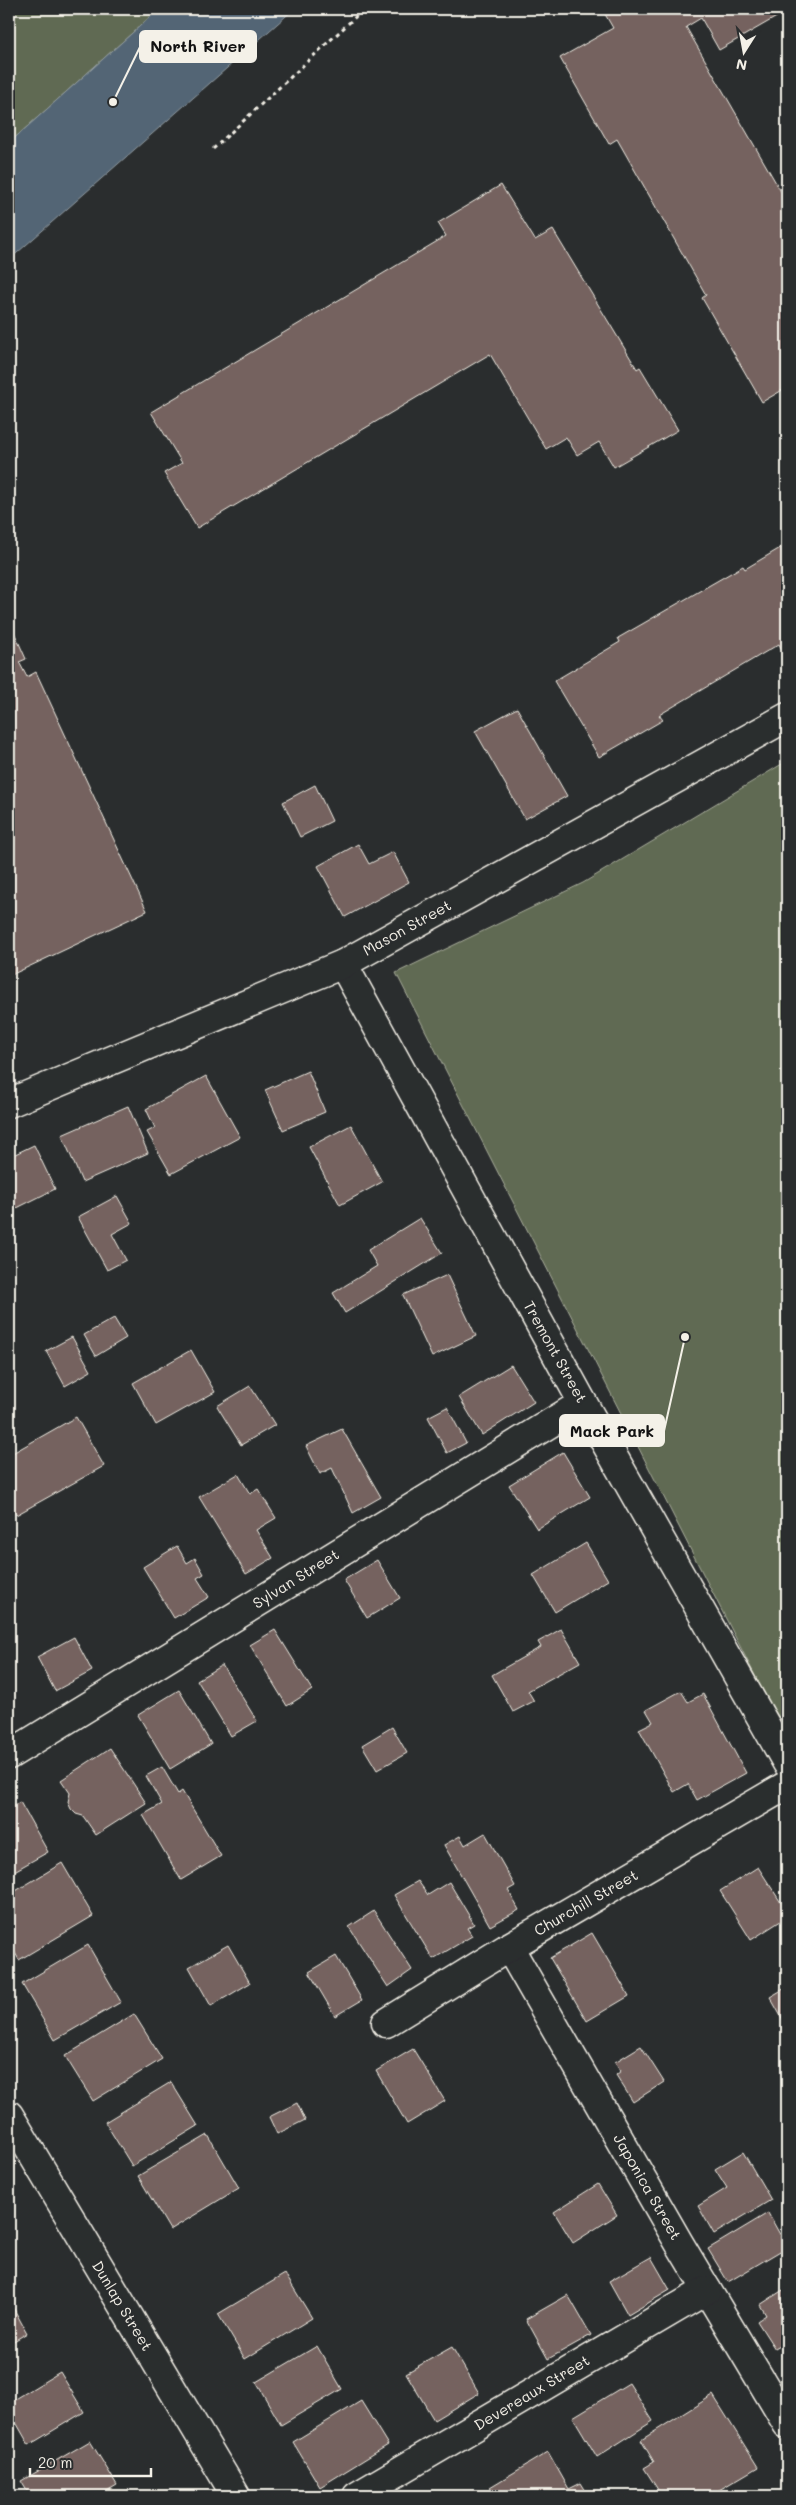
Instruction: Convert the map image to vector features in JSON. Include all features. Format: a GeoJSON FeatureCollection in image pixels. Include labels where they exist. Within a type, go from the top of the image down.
{"type":"FeatureCollection","features":[{"type":"Feature","properties":{"kind":"street","name":"Mason Street"},"geometry":{"type":"LineString","coordinates":[[9,1103],[343,964],[787,717]]}},
{"type":"Feature","properties":{"kind":"street","name":"Tremont Street"},"geometry":{"type":"LineString","coordinates":[[343,964],[582,1403],[787,1763]]}},
{"type":"Feature","properties":{"kind":"street","name":"Sylvan Street"},"geometry":{"type":"LineString","coordinates":[[9,1755],[582,1403]]}},
{"type":"Feature","properties":{"kind":"street","name":"Churchill Street"},"geometry":{"type":"LineString","coordinates":[[386,2024],[508,1947],[787,1785]]}},
{"type":"Feature","properties":{"kind":"street","name":"Japonica Street"},"geometry":{"type":"LineString","coordinates":[[508,1947],[787,2424]]}},
{"type":"Feature","properties":{"kind":"street","name":"Dunlap Street"},"geometry":{"type":"LineString","coordinates":[[9,2115],[236,2496]]}},
{"type":"Feature","properties":{"kind":"street","name":"Devereaux Street"},"geometry":{"type":"LineString","coordinates":[[357,2496],[707,2290]]}},
{"type":"Feature","properties":{"kind":"path"},"geometry":{"type":"LineString","coordinates":[[213,149],[364,9]]}},
{"type":"Feature","properties":{"kind":"green space"},"geometry":{"type":"Polygon","coordinates":[[[9,9],[159,9],[9,143],[9,9]]]}},
{"type":"Feature","properties":{"kind":"green space"},"geometry":{"type":"Polygon","coordinates":[[[787,761],[787,1729],[768,1701],[396,973],[583,883],[787,761]]]}},
{"type":"Feature","properties":{"kind":"water"},"geometry":{"type":"Polygon","coordinates":[[[159,9],[294,9],[9,260],[9,143],[159,9]]]}},
{"type":"Feature","properties":{"kind":"building"},"geometry":{"type":"Polygon","coordinates":[[[602,9],[787,9],[787,11],[719,50],[701,18],[686,27],[787,202],[787,391],[786,388],[762,402],[702,298],[706,295],[617,139],[609,144],[560,58],[613,28],[602,9]]]}},
{"type":"Feature","properties":{"kind":"building"},"geometry":{"type":"Polygon","coordinates":[[[501,185],[535,240],[553,230],[637,369],[640,367],[678,430],[614,467],[599,442],[577,455],[566,437],[546,449],[490,354],[197,528],[164,473],[182,463],[151,412],[446,236],[438,223],[501,185]]]}},
{"type":"Feature","properties":{"kind":"building"},"geometry":{"type":"Polygon","coordinates":[[[787,544],[787,648],[782,650],[779,644],[659,715],[663,720],[599,757],[554,681],[620,642],[618,638],[743,566],[745,569],[787,544]]]}},
{"type":"Feature","properties":{"kind":"building"},"geometry":{"type":"Polygon","coordinates":[[[10,623],[26,659],[19,662],[27,677],[36,672],[147,911],[9,976],[10,623]]]}},
{"type":"Feature","properties":{"kind":"building"},"geometry":{"type":"Polygon","coordinates":[[[517,708],[567,796],[525,819],[475,731],[517,708]]]}},
{"type":"Feature","properties":{"kind":"building"},"geometry":{"type":"Polygon","coordinates":[[[315,785],[332,821],[300,837],[283,802],[315,785]]]}},
{"type":"Feature","properties":{"kind":"building"},"geometry":{"type":"Polygon","coordinates":[[[358,844],[369,864],[393,852],[409,882],[345,917],[318,866],[358,844]]]}},
{"type":"Feature","properties":{"kind":"building"},"geometry":{"type":"Polygon","coordinates":[[[308,1071],[325,1112],[283,1130],[265,1090],[308,1071]]]}},
{"type":"Feature","properties":{"kind":"building"},"geometry":{"type":"Polygon","coordinates":[[[206,1076],[240,1137],[171,1174],[147,1132],[155,1128],[146,1109],[206,1076]]]}},
{"type":"Feature","properties":{"kind":"building"},"geometry":{"type":"Polygon","coordinates":[[[128,1106],[148,1153],[82,1182],[62,1135],[128,1106]]]}},
{"type":"Feature","properties":{"kind":"building"},"geometry":{"type":"Polygon","coordinates":[[[351,1125],[382,1182],[340,1205],[309,1147],[351,1125]]]}},
{"type":"Feature","properties":{"kind":"building"},"geometry":{"type":"Polygon","coordinates":[[[34,1145],[55,1189],[9,1212],[9,1157],[34,1145]]]}},
{"type":"Feature","properties":{"kind":"building"},"geometry":{"type":"Polygon","coordinates":[[[117,1196],[132,1223],[112,1234],[126,1260],[107,1270],[78,1217],[117,1196]]]}},
{"type":"Feature","properties":{"kind":"building"},"geometry":{"type":"Polygon","coordinates":[[[420,1218],[442,1253],[345,1313],[333,1293],[377,1266],[368,1250],[420,1218]]]}},
{"type":"Feature","properties":{"kind":"building"},"geometry":{"type":"Polygon","coordinates":[[[447,1275],[476,1336],[432,1357],[403,1295],[447,1275]]]}},
{"type":"Feature","properties":{"kind":"building"},"geometry":{"type":"Polygon","coordinates":[[[114,1318],[126,1338],[96,1356],[84,1335],[114,1318]]]}},
{"type":"Feature","properties":{"kind":"building"},"geometry":{"type":"Polygon","coordinates":[[[72,1337],[91,1371],[65,1386],[46,1351],[72,1337]]]}},
{"type":"Feature","properties":{"kind":"building"},"geometry":{"type":"Polygon","coordinates":[[[191,1350],[215,1392],[156,1425],[133,1383],[191,1350]]]}},
{"type":"Feature","properties":{"kind":"building"},"geometry":{"type":"Polygon","coordinates":[[[511,1365],[534,1402],[482,1435],[459,1397],[511,1365]]]}},
{"type":"Feature","properties":{"kind":"building"},"geometry":{"type":"Polygon","coordinates":[[[250,1386],[275,1425],[241,1445],[217,1406],[250,1386]]]}},
{"type":"Feature","properties":{"kind":"building"},"geometry":{"type":"Polygon","coordinates":[[[447,1407],[466,1443],[447,1453],[428,1417],[447,1407]]]}},
{"type":"Feature","properties":{"kind":"building"},"geometry":{"type":"Polygon","coordinates":[[[76,1417],[104,1466],[16,1515],[9,1502],[9,1455],[76,1417]]]}},
{"type":"Feature","properties":{"kind":"building"},"geometry":{"type":"Polygon","coordinates":[[[342,1429],[381,1497],[353,1513],[332,1468],[320,1474],[306,1446],[342,1429]]]}},
{"type":"Feature","properties":{"kind":"building"},"geometry":{"type":"Polygon","coordinates":[[[563,1452],[590,1497],[537,1529],[509,1485],[563,1452]]]}},
{"type":"Feature","properties":{"kind":"building"},"geometry":{"type":"Polygon","coordinates":[[[238,1474],[250,1494],[258,1489],[276,1518],[256,1530],[273,1558],[246,1574],[199,1497],[238,1474]]]}},
{"type":"Feature","properties":{"kind":"building"},"geometry":{"type":"Polygon","coordinates":[[[586,1543],[608,1580],[555,1612],[533,1575],[586,1543]]]}},
{"type":"Feature","properties":{"kind":"building"},"geometry":{"type":"Polygon","coordinates":[[[177,1546],[187,1563],[195,1558],[204,1574],[197,1578],[209,1597],[174,1618],[143,1567],[177,1546]]]}},
{"type":"Feature","properties":{"kind":"building"},"geometry":{"type":"Polygon","coordinates":[[[377,1560],[400,1598],[367,1618],[344,1580],[377,1560]]]}},
{"type":"Feature","properties":{"kind":"building"},"geometry":{"type":"Polygon","coordinates":[[[561,1629],[580,1662],[528,1691],[534,1701],[513,1712],[492,1675],[541,1647],[538,1642],[561,1629]]]}},
{"type":"Feature","properties":{"kind":"building"},"geometry":{"type":"Polygon","coordinates":[[[275,1630],[312,1690],[287,1706],[250,1645],[275,1630]]]}},
{"type":"Feature","properties":{"kind":"building"},"geometry":{"type":"Polygon","coordinates":[[[74,1637],[92,1671],[55,1691],[37,1657],[74,1637]]]}},
{"type":"Feature","properties":{"kind":"building"},"geometry":{"type":"Polygon","coordinates":[[[222,1665],[257,1721],[231,1736],[197,1680],[222,1665]]]}},
{"type":"Feature","properties":{"kind":"building"},"geometry":{"type":"Polygon","coordinates":[[[179,1690],[211,1744],[170,1769],[138,1715],[179,1690]]]}},
{"type":"Feature","properties":{"kind":"building"},"geometry":{"type":"Polygon","coordinates":[[[681,1691],[688,1702],[703,1694],[746,1773],[697,1800],[688,1784],[674,1792],[639,1729],[653,1722],[646,1710],[681,1691]]]}},
{"type":"Feature","properties":{"kind":"building"},"geometry":{"type":"Polygon","coordinates":[[[392,1727],[407,1753],[377,1770],[362,1745],[392,1727]]]}},
{"type":"Feature","properties":{"kind":"building"},"geometry":{"type":"Polygon","coordinates":[[[110,1748],[146,1803],[96,1835],[83,1816],[76,1814],[71,1809],[68,1802],[70,1793],[61,1780],[110,1748]]]}},
{"type":"Feature","properties":{"kind":"building"},"geometry":{"type":"Polygon","coordinates":[[[162,1767],[178,1794],[182,1791],[221,1856],[181,1880],[143,1815],[162,1804],[146,1776],[162,1767]]]}},
{"type":"Feature","properties":{"kind":"building"},"geometry":{"type":"Polygon","coordinates":[[[20,1802],[48,1852],[9,1874],[9,1808],[20,1802]]]}},
{"type":"Feature","properties":{"kind":"building"},"geometry":{"type":"Polygon","coordinates":[[[485,1833],[515,1886],[508,1890],[519,1910],[490,1926],[444,1845],[460,1836],[465,1845],[485,1833]]]}},
{"type":"Feature","properties":{"kind":"building"},"geometry":{"type":"Polygon","coordinates":[[[62,1863],[93,1916],[19,1960],[9,1942],[9,1895],[62,1863]]]}},
{"type":"Feature","properties":{"kind":"building"},"geometry":{"type":"Polygon","coordinates":[[[758,1867],[787,1912],[787,1917],[751,1940],[720,1891],[758,1867]]]}},
{"type":"Feature","properties":{"kind":"building"},"geometry":{"type":"Polygon","coordinates":[[[418,1881],[428,1895],[449,1882],[474,1924],[467,1928],[472,1936],[433,1959],[394,1895],[418,1881]]]}},
{"type":"Feature","properties":{"kind":"building"},"geometry":{"type":"Polygon","coordinates":[[[374,1911],[412,1970],[388,1987],[349,1927],[374,1911]]]}},
{"type":"Feature","properties":{"kind":"building"},"geometry":{"type":"Polygon","coordinates":[[[592,1933],[629,1996],[587,2021],[550,1958],[592,1933]]]}},
{"type":"Feature","properties":{"kind":"building"},"geometry":{"type":"Polygon","coordinates":[[[88,1945],[121,2002],[55,2040],[22,1984],[88,1945]]]}},
{"type":"Feature","properties":{"kind":"building"},"geometry":{"type":"Polygon","coordinates":[[[228,1945],[250,1983],[211,2006],[189,1967],[228,1945]]]}},
{"type":"Feature","properties":{"kind":"building"},"geometry":{"type":"Polygon","coordinates":[[[336,1956],[362,2000],[335,2016],[309,1972],[336,1956]]]}},
{"type":"Feature","properties":{"kind":"building"},"geometry":{"type":"Polygon","coordinates":[[[787,1987],[787,2027],[770,1997],[787,1987]]]}},
{"type":"Feature","properties":{"kind":"building"},"geometry":{"type":"Polygon","coordinates":[[[134,2014],[162,2059],[93,2101],[65,2056],[134,2014]]]}},
{"type":"Feature","properties":{"kind":"building"},"geometry":{"type":"Polygon","coordinates":[[[641,2046],[664,2082],[633,2102],[616,2075],[621,2071],[615,2062],[641,2046]]]}},
{"type":"Feature","properties":{"kind":"building"},"geometry":{"type":"Polygon","coordinates":[[[413,2049],[445,2101],[407,2124],[376,2071],[413,2049]]]}},
{"type":"Feature","properties":{"kind":"building"},"geometry":{"type":"Polygon","coordinates":[[[171,2082],[198,2126],[132,2166],[105,2122],[171,2082]]]}},
{"type":"Feature","properties":{"kind":"building"},"geometry":{"type":"Polygon","coordinates":[[[297,2103],[305,2120],[277,2134],[269,2117],[297,2103]]]}},
{"type":"Feature","properties":{"kind":"building"},"geometry":{"type":"Polygon","coordinates":[[[208,2135],[239,2188],[170,2230],[138,2176],[208,2135]]]}},
{"type":"Feature","properties":{"kind":"building"},"geometry":{"type":"Polygon","coordinates":[[[743,2152],[771,2200],[714,2234],[698,2206],[727,2188],[715,2169],[743,2152]]]}},
{"type":"Feature","properties":{"kind":"building"},"geometry":{"type":"Polygon","coordinates":[[[598,2184],[617,2215],[573,2243],[554,2212],[598,2184]]]}},
{"type":"Feature","properties":{"kind":"building"},"geometry":{"type":"Polygon","coordinates":[[[768,2213],[787,2247],[728,2282],[708,2249],[768,2213]]]}},
{"type":"Feature","properties":{"kind":"building"},"geometry":{"type":"Polygon","coordinates":[[[651,2257],[670,2290],[628,2315],[609,2281],[651,2257]]]}},
{"type":"Feature","properties":{"kind":"building"},"geometry":{"type":"Polygon","coordinates":[[[285,2274],[312,2318],[245,2359],[218,2314],[285,2274]]]}},
{"type":"Feature","properties":{"kind":"building"},"geometry":{"type":"Polygon","coordinates":[[[783,2290],[787,2297],[787,2342],[775,2349],[757,2321],[766,2315],[760,2305],[783,2290]]]}},
{"type":"Feature","properties":{"kind":"building"},"geometry":{"type":"Polygon","coordinates":[[[568,2295],[591,2335],[548,2359],[526,2319],[568,2295]]]}},
{"type":"Feature","properties":{"kind":"building"},"geometry":{"type":"Polygon","coordinates":[[[9,2300],[27,2333],[9,2344],[9,2300]]]}},
{"type":"Feature","properties":{"kind":"building"},"geometry":{"type":"Polygon","coordinates":[[[317,2346],[342,2389],[281,2425],[256,2382],[317,2346]]]}},
{"type":"Feature","properties":{"kind":"building"},"geometry":{"type":"Polygon","coordinates":[[[452,2347],[479,2393],[434,2420],[406,2373],[452,2347]]]}},
{"type":"Feature","properties":{"kind":"building"},"geometry":{"type":"Polygon","coordinates":[[[60,2372],[84,2412],[29,2445],[9,2410],[9,2403],[60,2372]]]}},
{"type":"Feature","properties":{"kind":"building"},"geometry":{"type":"Polygon","coordinates":[[[629,2383],[653,2421],[597,2457],[573,2417],[629,2383]]]}},
{"type":"Feature","properties":{"kind":"building"},"geometry":{"type":"Polygon","coordinates":[[[713,2395],[758,2467],[709,2496],[662,2496],[644,2468],[654,2462],[641,2440],[713,2395]]]}},
{"type":"Feature","properties":{"kind":"building"},"geometry":{"type":"Polygon","coordinates":[[[361,2401],[388,2445],[320,2487],[293,2442],[361,2401]]]}},
{"type":"Feature","properties":{"kind":"building"},"geometry":{"type":"Polygon","coordinates":[[[90,2441],[117,2485],[98,2496],[30,2496],[21,2481],[90,2441]]]}},
{"type":"Feature","properties":{"kind":"building"},"geometry":{"type":"Polygon","coordinates":[[[548,2452],[569,2489],[581,2483],[589,2496],[495,2496],[490,2487],[548,2452]]]}},
{"type":"Feature","properties":{"kind":"place","name":"North River"},"geometry":{"type":"Point","coordinates":[113,102]}},
{"type":"Feature","properties":{"kind":"place","name":"Mack Park"},"geometry":{"type":"Point","coordinates":[685,1337]}}]}
